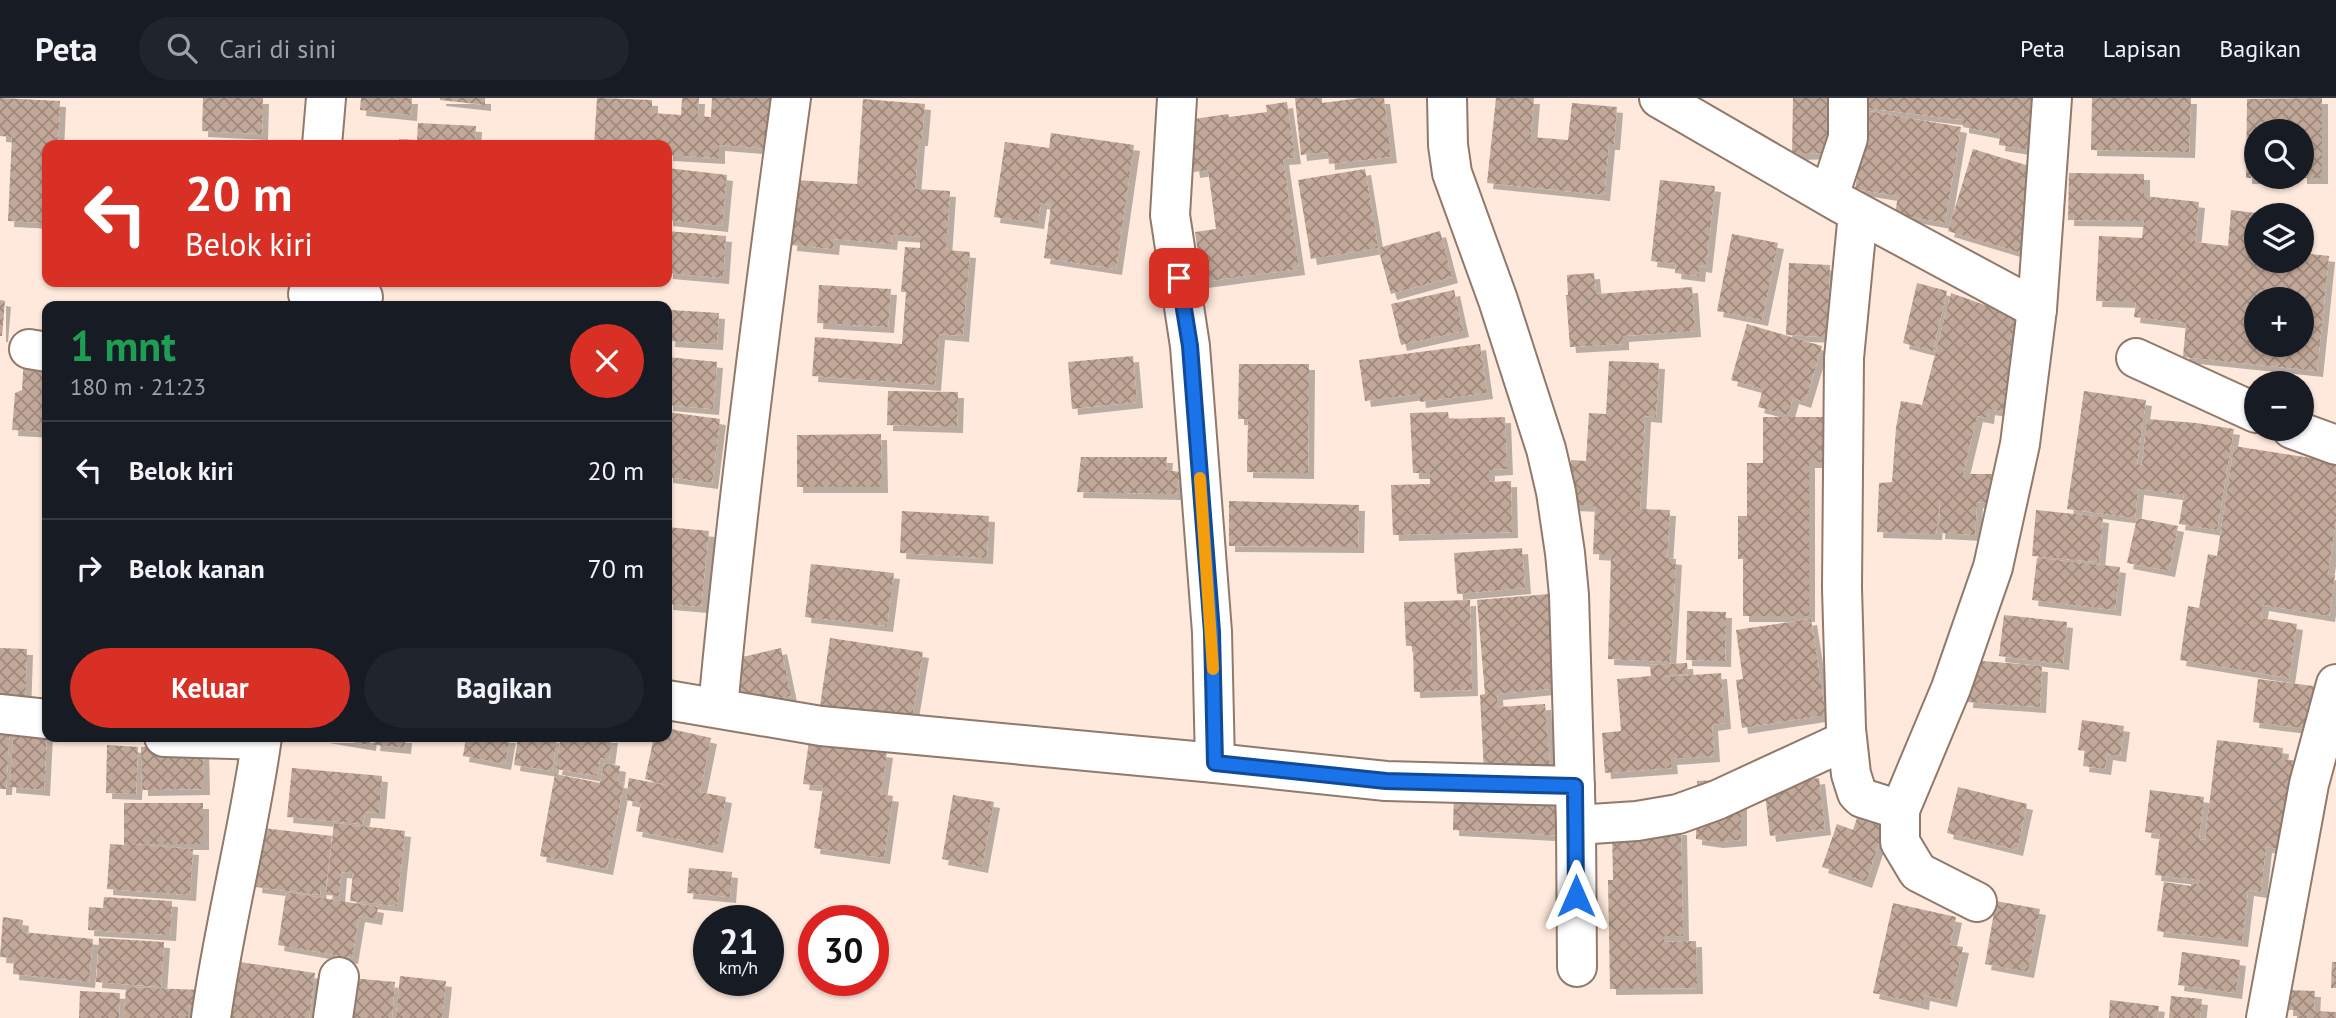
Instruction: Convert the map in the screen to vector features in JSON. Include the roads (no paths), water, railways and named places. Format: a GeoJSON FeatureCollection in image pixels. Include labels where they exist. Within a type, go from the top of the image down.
{"type":"FeatureCollection","features":[{"type":"Feature","properties":{"kind":"street"},"geometry":{"type":"LineString","coordinates":[[322,140],[326,98]]}},
{"type":"Feature","properties":{"kind":"street"},"geometry":{"type":"LineString","coordinates":[[718,708],[730,576],[791,98]]}},
{"type":"Feature","properties":{"kind":"street"},"geometry":{"type":"LineString","coordinates":[[1177,98],[1170,215],[1190,346],[1212,632],[1215,763]]}},
{"type":"Feature","properties":{"kind":"street"},"geometry":{"type":"LineString","coordinates":[[1447,98],[1448,145],[1452,173],[1533,405],[1556,492],[1569,595],[1577,967]]}},
{"type":"Feature","properties":{"kind":"street"},"geometry":{"type":"LineString","coordinates":[[1659,98],[1844,204],[2038,309]]}},
{"type":"Feature","properties":{"kind":"street"},"geometry":{"type":"LineString","coordinates":[[1849,98],[1844,204],[1842,588],[1847,740],[1851,774],[1857,793],[1862,798],[1900,810]]}},
{"type":"Feature","properties":{"kind":"street"},"geometry":{"type":"LineString","coordinates":[[1977,902],[1918,872],[1900,842],[1900,810],[1951,688],[1993,567],[2020,444],[2038,309],[2052,98]]}},
{"type":"Feature","properties":{"kind":"street"},"geometry":{"type":"LineString","coordinates":[[308,294],[363,297]]}},
{"type":"Feature","properties":{"kind":"street"},"geometry":{"type":"LineString","coordinates":[[2136,358],[2244,408]]}},
{"type":"Feature","properties":{"kind":"street"},"geometry":{"type":"LineString","coordinates":[[2314,437],[2336,445]]}},
{"type":"Feature","properties":{"kind":"street"},"geometry":{"type":"LineString","coordinates":[[2266,1018],[2309,784],[2336,684]]}},
{"type":"Feature","properties":{"kind":"street"},"geometry":{"type":"LineString","coordinates":[[672,701],[821,726],[1386,781],[1575,786]]}},
{"type":"Feature","properties":{"kind":"street"},"geometry":{"type":"LineString","coordinates":[[0,714],[42,718]]}},
{"type":"Feature","properties":{"kind":"street"},"geometry":{"type":"LineString","coordinates":[[1576,825],[1637,821],[1678,814],[1717,800],[1847,740]]}},
{"type":"Feature","properties":{"kind":"street"},"geometry":{"type":"LineString","coordinates":[[211,1018],[220,951],[245,836],[261,742]]}},
{"type":"Feature","properties":{"kind":"street"},"geometry":{"type":"LineString","coordinates":[[333,1018],[339,977]]}}]}
